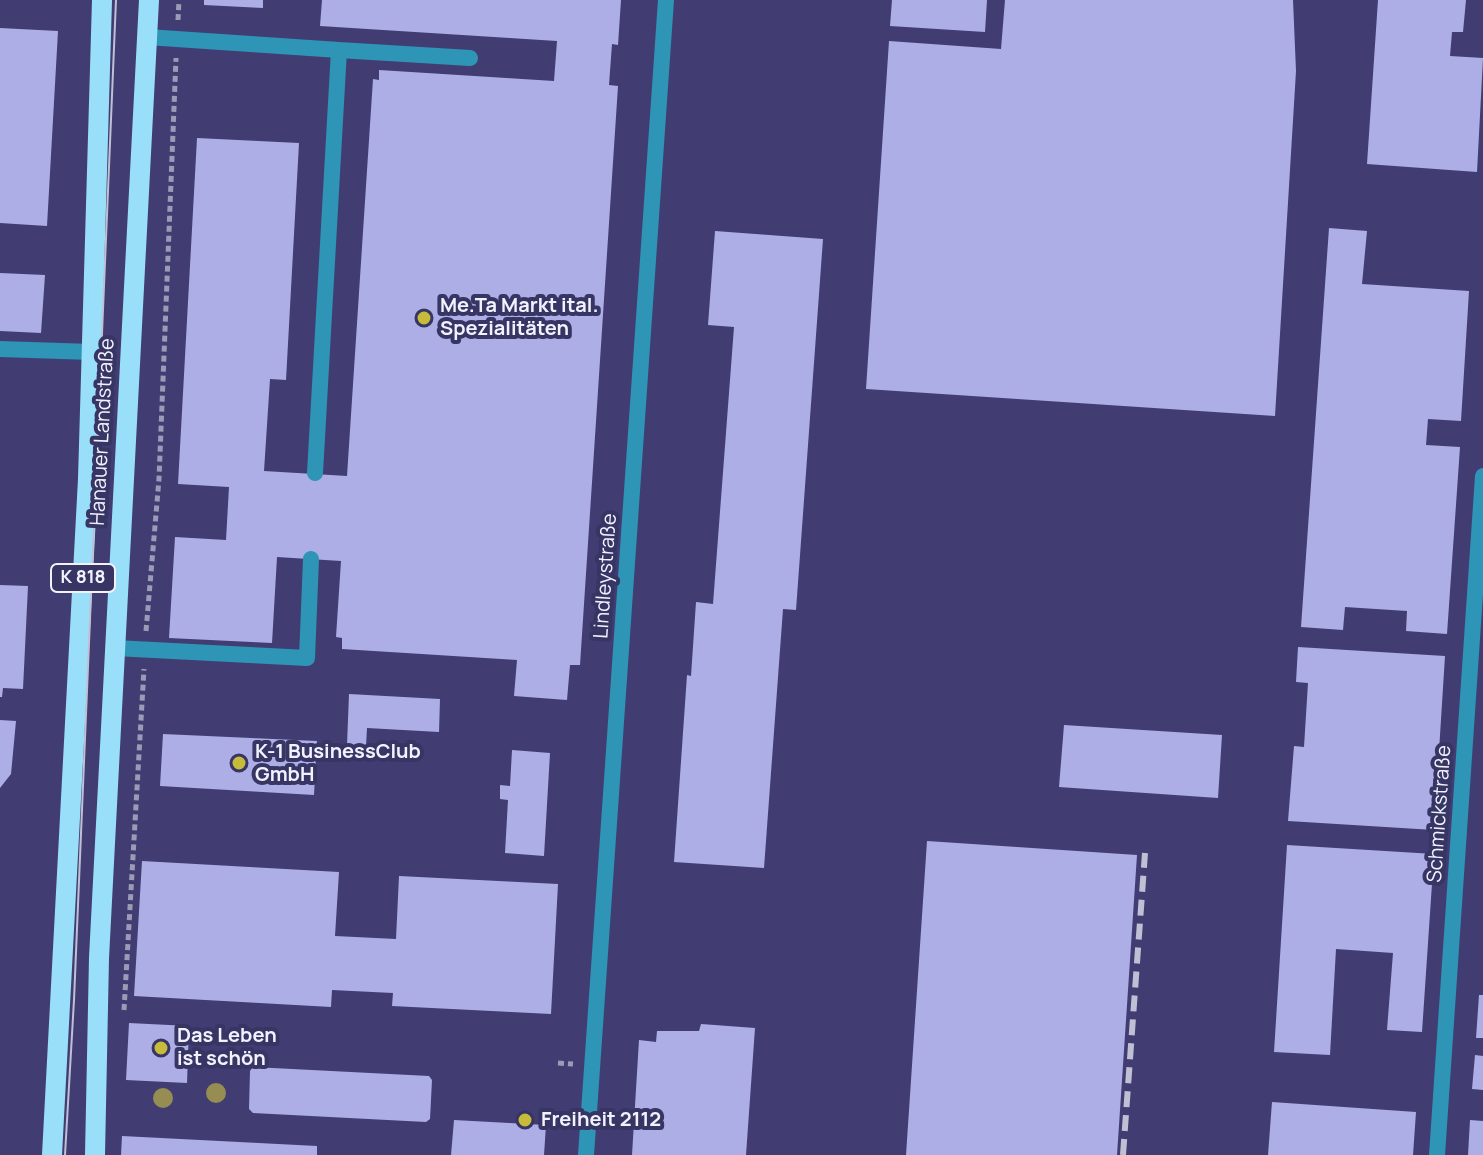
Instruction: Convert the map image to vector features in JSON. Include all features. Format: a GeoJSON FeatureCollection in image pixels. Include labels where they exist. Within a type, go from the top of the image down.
{"type":"FeatureCollection","features":[{"type":"Feature","properties":{"kind":"main road","name":"Hanauer Landstraße"},"geometry":{"type":"LineString","coordinates":[[52,1155],[88,479],[102,0]]}},
{"type":"Feature","properties":{"kind":"main road","name":"Hanauer Landstraße"},"geometry":{"type":"LineString","coordinates":[[95,1155],[97,998],[149,0]]}},
{"type":"Feature","properties":{"kind":"street","name":"Lindleystraße"},"geometry":{"type":"LineString","coordinates":[[586,1155],[666,0]]}},
{"type":"Feature","properties":{"kind":"street"},"geometry":{"type":"LineString","coordinates":[[147,37],[470,58]]}},
{"type":"Feature","properties":{"kind":"street"},"geometry":{"type":"LineString","coordinates":[[315,473],[339,50]]}},
{"type":"Feature","properties":{"kind":"street"},"geometry":{"type":"LineString","coordinates":[[0,349],[92,352]]}},
{"type":"Feature","properties":{"kind":"street","name":"Schmickstraße"},"geometry":{"type":"LineString","coordinates":[[1437,1155],[1483,476]]}},
{"type":"Feature","properties":{"kind":"street"},"geometry":{"type":"LineString","coordinates":[[115,648],[307,658],[311,559]]}},
{"type":"Feature","properties":{"kind":"path"},"geometry":{"type":"LineString","coordinates":[[124,1022],[145,649],[159,479],[177,39]]}},
{"type":"Feature","properties":{"kind":"shaded area"},"geometry":{"type":"Polygon","coordinates":[[[0,0],[1483,0],[1483,1155],[0,1155],[0,0]]]}},
{"type":"Feature","properties":{"kind":"building"},"geometry":{"type":"Polygon","coordinates":[[[204,0],[263,0],[263,8],[204,5],[204,0]]]}},
{"type":"Feature","properties":{"kind":"building"},"geometry":{"type":"Polygon","coordinates":[[[322,0],[621,0],[618,45],[612,44],[609,85],[618,86],[580,665],[570,665],[567,700],[514,696],[517,660],[342,649],[342,638],[336,637],[341,561],[277,557],[272,643],[169,638],[175,537],[226,540],[229,487],[178,484],[197,138],[299,143],[286,380],[270,379],[264,471],[347,476],[373,79],[379,80],[379,70],[554,81],[557,41],[320,26],[322,0]]]}},
{"type":"Feature","properties":{"kind":"building"},"geometry":{"type":"Polygon","coordinates":[[[892,0],[987,0],[985,32],[890,26],[892,0]]]}},
{"type":"Feature","properties":{"kind":"building"},"geometry":{"type":"Polygon","coordinates":[[[1005,0],[1293,0],[1296,71],[1275,416],[866,389],[889,41],[1001,49],[1005,0]]]}},
{"type":"Feature","properties":{"kind":"building"},"geometry":{"type":"Polygon","coordinates":[[[1378,0],[1466,0],[1463,32],[1452,32],[1450,56],[1483,58],[1477,172],[1367,164],[1378,0]]]}},
{"type":"Feature","properties":{"kind":"building"},"geometry":{"type":"Polygon","coordinates":[[[0,28],[58,31],[47,226],[0,223],[0,28]]]}},
{"type":"Feature","properties":{"kind":"building"},"geometry":{"type":"Polygon","coordinates":[[[1329,228],[1367,231],[1362,284],[1469,291],[1461,421],[1428,419],[1426,445],[1460,447],[1447,634],[1406,631],[1407,611],[1345,607],[1343,630],[1301,627],[1329,228]]]}},
{"type":"Feature","properties":{"kind":"building"},"geometry":{"type":"Polygon","coordinates":[[[715,231],[823,239],[796,610],[783,609],[764,868],[674,862],[687,675],[691,676],[696,602],[713,604],[734,327],[708,325],[715,231]]]}},
{"type":"Feature","properties":{"kind":"building"},"geometry":{"type":"Polygon","coordinates":[[[0,273],[45,275],[41,333],[0,331],[0,273]]]}},
{"type":"Feature","properties":{"kind":"building"},"geometry":{"type":"Polygon","coordinates":[[[0,585],[28,586],[23,689],[3,688],[2,697],[0,697],[0,585]]]}},
{"type":"Feature","properties":{"kind":"building"},"geometry":{"type":"Polygon","coordinates":[[[1298,647],[1445,656],[1434,830],[1288,821],[1294,746],[1304,747],[1308,683],[1296,682],[1298,647]]]}},
{"type":"Feature","properties":{"kind":"building"},"geometry":{"type":"Polygon","coordinates":[[[349,694],[440,699],[439,732],[367,728],[366,746],[347,745],[349,694]]]}},
{"type":"Feature","properties":{"kind":"building"},"geometry":{"type":"Polygon","coordinates":[[[0,720],[16,721],[11,774],[0,788],[0,720]]]}},
{"type":"Feature","properties":{"kind":"building"},"geometry":{"type":"Polygon","coordinates":[[[1064,725],[1222,735],[1218,798],[1059,787],[1064,725]]]}},
{"type":"Feature","properties":{"kind":"building","name":"K-1 BusinessClub GmbH"},"geometry":{"type":"Polygon","coordinates":[[[163,734],[317,741],[314,795],[160,786],[163,734]]]}},
{"type":"Feature","properties":{"kind":"building"},"geometry":{"type":"Polygon","coordinates":[[[512,750],[550,753],[544,856],[505,853],[508,800],[500,799],[500,785],[510,786],[512,750]]]}},
{"type":"Feature","properties":{"kind":"building"},"geometry":{"type":"Polygon","coordinates":[[[927,841],[1137,855],[1117,1155],[906,1155],[927,841]]]}},
{"type":"Feature","properties":{"kind":"building"},"geometry":{"type":"Polygon","coordinates":[[[1287,845],[1434,854],[1422,1032],[1387,1030],[1393,953],[1336,949],[1330,1055],[1274,1052],[1287,845]]]}},
{"type":"Feature","properties":{"kind":"building"},"geometry":{"type":"Polygon","coordinates":[[[142,861],[339,872],[335,936],[396,939],[399,876],[558,884],[551,1014],[392,1006],[393,993],[332,990],[331,1007],[134,996],[142,861]]]}},
{"type":"Feature","properties":{"kind":"building"},"geometry":{"type":"Polygon","coordinates":[[[1479,995],[1483,995],[1483,1038],[1476,1038],[1479,995]]]}},
{"type":"Feature","properties":{"kind":"building"},"geometry":{"type":"Polygon","coordinates":[[[129,1023],[189,1026],[187,1083],[126,1080],[129,1023]]]}},
{"type":"Feature","properties":{"kind":"building"},"geometry":{"type":"Polygon","coordinates":[[[701,1024],[755,1028],[746,1155],[632,1155],[639,1040],[656,1042],[657,1031],[699,1031],[701,1024]]]}},
{"type":"Feature","properties":{"kind":"building"},"geometry":{"type":"Polygon","coordinates":[[[1475,1055],[1483,1056],[1483,1090],[1472,1089],[1475,1055]]]}},
{"type":"Feature","properties":{"kind":"building"},"geometry":{"type":"Polygon","coordinates":[[[253,1067],[429,1076],[432,1080],[430,1119],[426,1122],[253,1113],[249,1109],[250,1071],[253,1067]]]}},
{"type":"Feature","properties":{"kind":"building"},"geometry":{"type":"Polygon","coordinates":[[[1272,1102],[1416,1112],[1413,1155],[1268,1155],[1272,1102]]]}},
{"type":"Feature","properties":{"kind":"building"},"geometry":{"type":"Polygon","coordinates":[[[454,1120],[546,1125],[544,1155],[451,1155],[454,1120]]]}},
{"type":"Feature","properties":{"kind":"building"},"geometry":{"type":"Polygon","coordinates":[[[1470,1120],[1483,1121],[1483,1155],[1468,1155],[1470,1120]]]}},
{"type":"Feature","properties":{"kind":"building"},"geometry":{"type":"Polygon","coordinates":[[[122,1136],[317,1146],[317,1155],[121,1155],[122,1136]]]}},
{"type":"Feature","properties":{"kind":"tram line"},"geometry":{"type":"LineString","coordinates":[[65,1155],[116,0]]}},
{"type":"Feature","properties":{"kind":"railway"},"geometry":{"type":"LineString","coordinates":[[1123,1155],[1145,853]]}},
{"type":"Feature","properties":{"kind":"place","name":"Me.Ta Markt ital. Spezialitäten"},"geometry":{"type":"Point","coordinates":[424,318]}},
{"type":"Feature","properties":{"kind":"place","name":"K-1 BusinessClub GmbH"},"geometry":{"type":"Point","coordinates":[239,763]}},
{"type":"Feature","properties":{"kind":"place","name":"Das Leben ist schön"},"geometry":{"type":"Point","coordinates":[161,1048]}},
{"type":"Feature","properties":{"kind":"place","name":"Freiheit 2112"},"geometry":{"type":"Point","coordinates":[525,1120]}}]}
